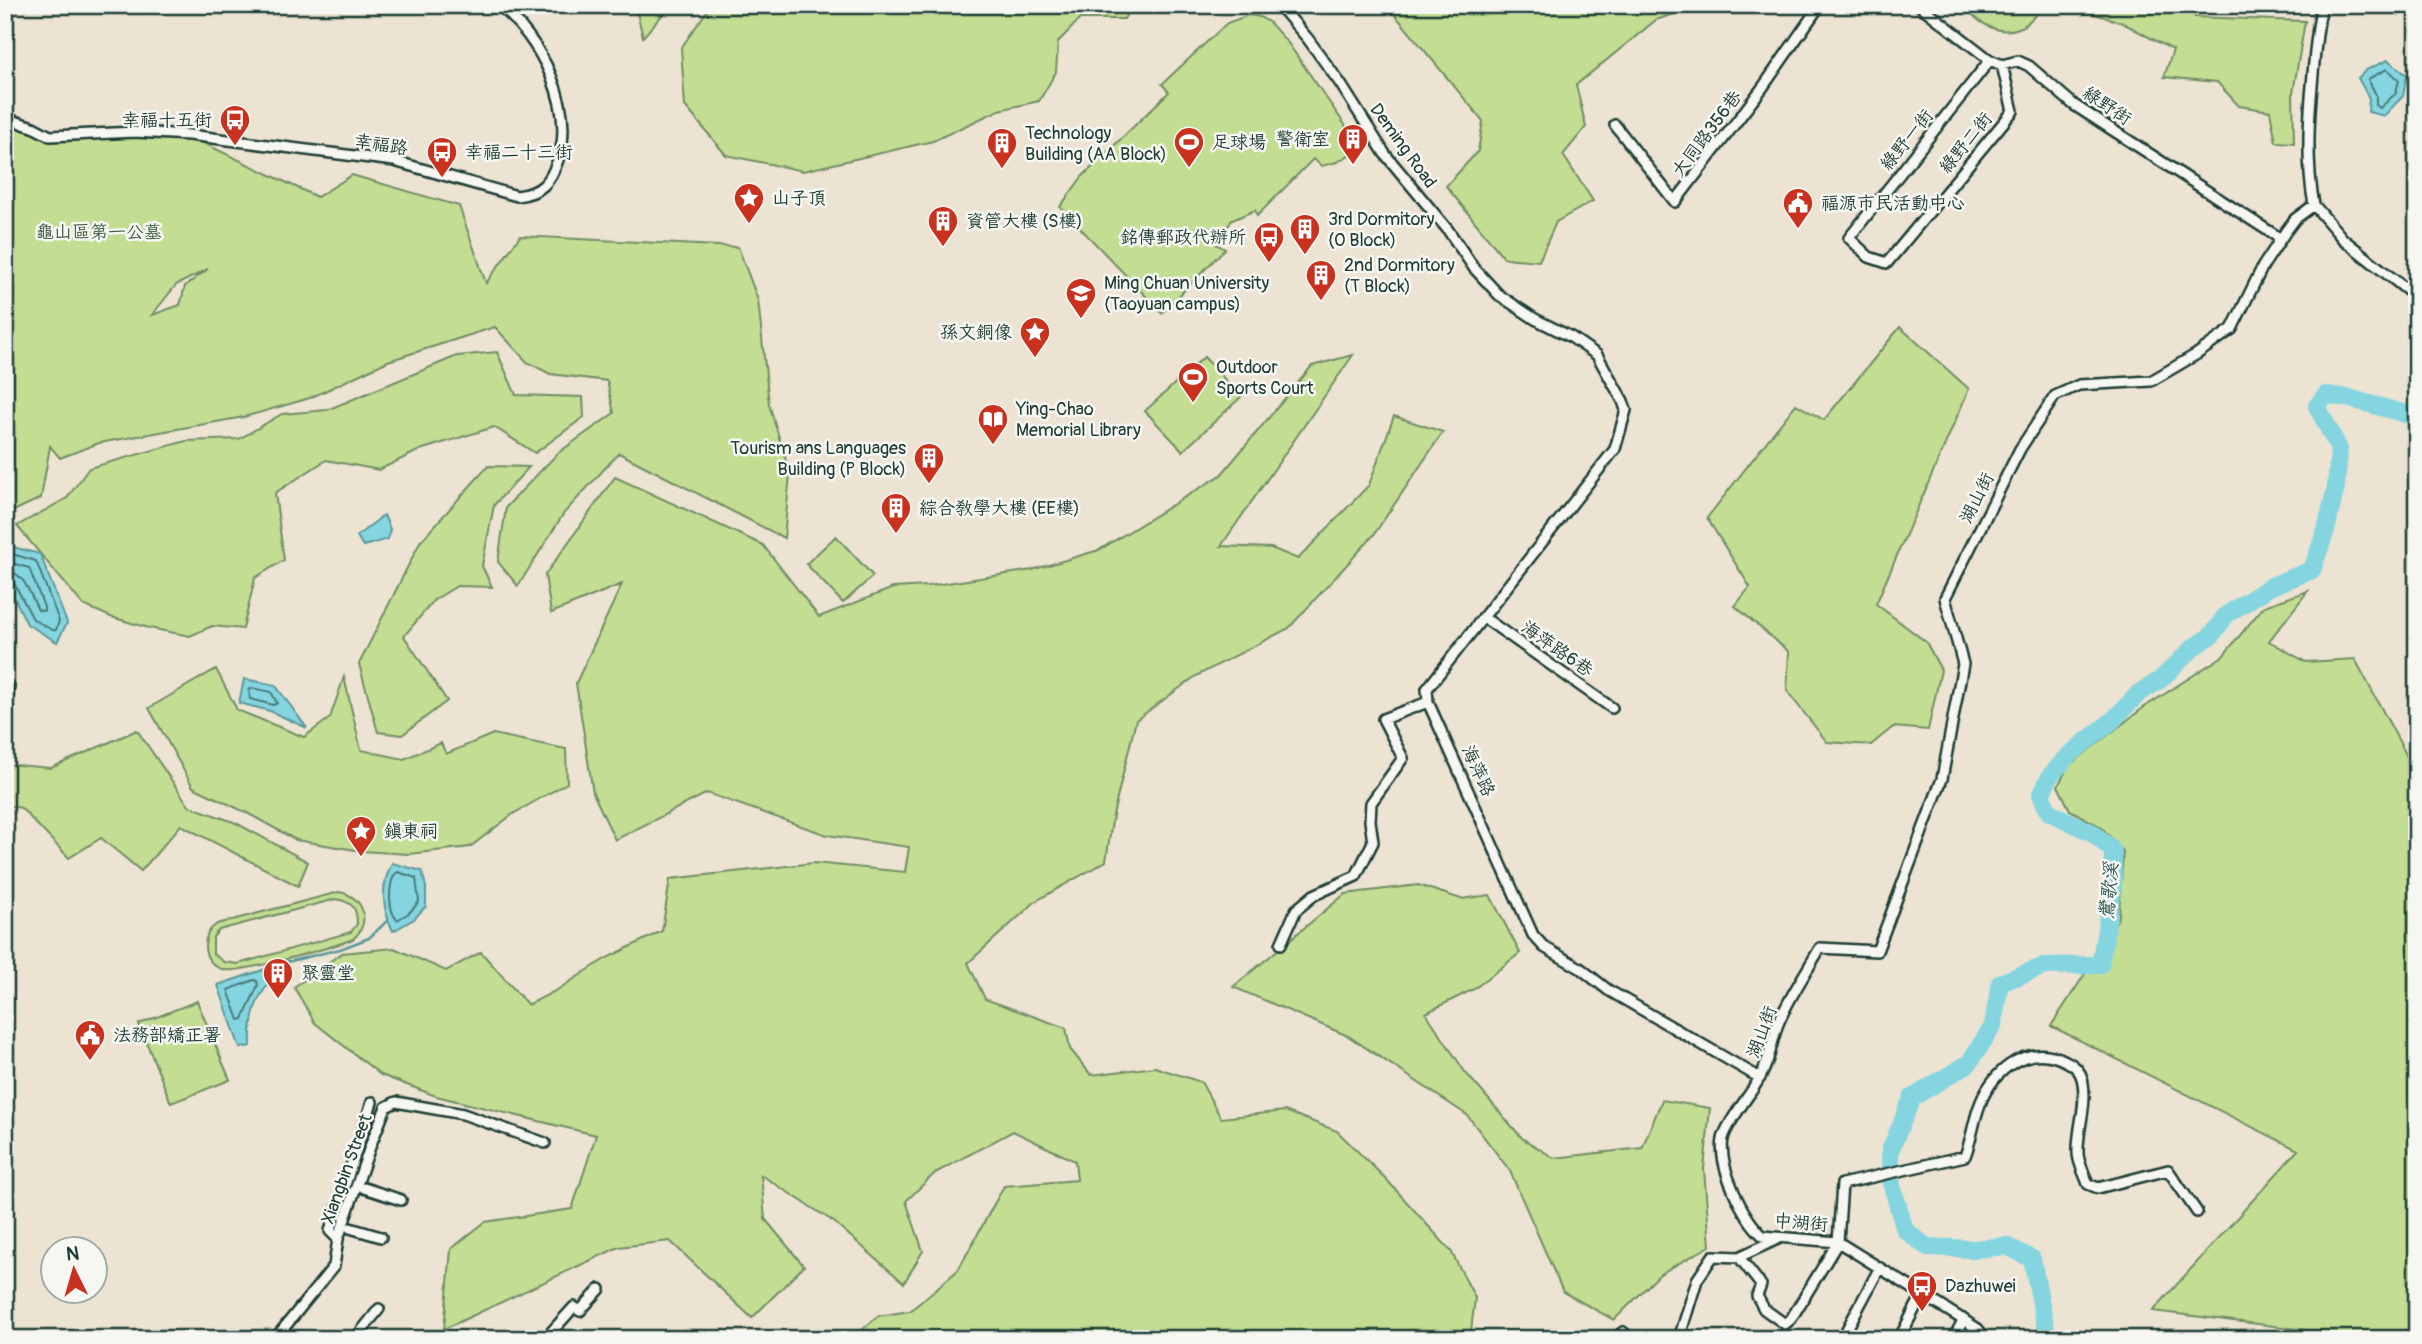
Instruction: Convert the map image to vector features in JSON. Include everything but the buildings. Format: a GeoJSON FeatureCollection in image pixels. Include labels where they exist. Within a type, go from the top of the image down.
{"type":"FeatureCollection","features":[{"type":"Feature","properties":{"kind":"street","name":"幸福路"},"geometry":{"type":"LineString","coordinates":[[5,118],[50,136],[135,132],[189,135],[394,161],[517,196],[533,194],[552,177],[565,142],[562,109],[547,65],[517,23],[499,5]]}},
{"type":"Feature","properties":{"kind":"street","name":"Deming Road"},"geometry":{"type":"LineString","coordinates":[[1279,5],[1308,38],[1385,154],[1448,230],[1474,268],[1499,295],[1597,355],[1623,401],[1626,410],[1615,449],[1483,617]]}},
{"type":"Feature","properties":{"kind":"street","name":"大同路356巷"},"geometry":{"type":"LineString","coordinates":[[1615,125],[1675,202],[1763,87],[1820,5]]}},
{"type":"Feature","properties":{"kind":"street","name":"綠野街"},"geometry":{"type":"LineString","coordinates":[[1919,5],[1990,60],[2002,65],[2018,61],[2029,66],[2074,105],[2281,239]]}},
{"type":"Feature","properties":{"kind":"street"},"geometry":{"type":"LineString","coordinates":[[2322,5],[2315,37],[2308,124],[2308,158],[2314,205],[2343,239],[2417,298]]}},
{"type":"Feature","properties":{"kind":"street","name":"綠野一街"},"geometry":{"type":"LineString","coordinates":[[1887,263],[1869,257],[1849,238],[1990,60]]}},
{"type":"Feature","properties":{"kind":"street","name":"綠野二街"},"geometry":{"type":"LineString","coordinates":[[1887,263],[2013,111],[2002,65]]}},
{"type":"Feature","properties":{"kind":"street","name":"湖山街"},"geometry":{"type":"LineString","coordinates":[[1760,1078],[1772,1051],[1779,1023],[1820,948],[1877,951],[1942,779],[1963,664],[1945,598],[2020,449],[2055,396],[2079,385],[2151,381],[2197,354],[2232,329],[2263,265],[2295,219],[2314,205]]}},
{"type":"Feature","properties":{"kind":"street"},"geometry":{"type":"LineString","coordinates":[[1281,944],[1296,910],[1314,895],[1356,876],[1373,842],[1371,803],[1403,758],[1383,719],[1429,702],[1427,689],[1483,617]]}},
{"type":"Feature","properties":{"kind":"street","name":"海萍路6巷"},"geometry":{"type":"LineString","coordinates":[[1483,617],[1612,708]]}},
{"type":"Feature","properties":{"kind":"street"},"geometry":{"type":"LineString","coordinates":[[5,686],[9,687],[5,708]]}},
{"type":"Feature","properties":{"kind":"street","name":"海萍路"},"geometry":{"type":"LineString","coordinates":[[1429,702],[1533,935],[1544,947],[1580,968],[1608,990],[1760,1078]]}},
{"type":"Feature","properties":{"kind":"street"},"geometry":{"type":"LineString","coordinates":[[1739,1257],[1761,1285],[1757,1296],[1764,1309],[1785,1324],[1791,1319],[1838,1242],[1842,1184],[1965,1156],[1979,1107],[1999,1074],[2029,1054],[2051,1055],[2071,1063],[2079,1070],[2083,1082],[2084,1108],[2078,1155],[2088,1184],[2098,1188],[2168,1170],[2197,1212]]}},
{"type":"Feature","properties":{"kind":"street","name":"中湖街"},"geometry":{"type":"LineString","coordinates":[[1760,1078],[1723,1138],[1728,1180],[1755,1229],[1763,1236],[1838,1242],[1964,1319],[1986,1339]]}},
{"type":"Feature","properties":{"kind":"street","name":"Xiangbin Street"},"geometry":{"type":"LineString","coordinates":[[338,1240],[330,1231],[372,1102]]}},
{"type":"Feature","properties":{"kind":"street","name":"Xiangbin Street"},"geometry":{"type":"LineString","coordinates":[[275,1339],[334,1266],[338,1240],[386,1107],[396,1102],[463,1114],[545,1143]]}},
{"type":"Feature","properties":{"kind":"street"},"geometry":{"type":"LineString","coordinates":[[364,1188],[401,1200]]}},
{"type":"Feature","properties":{"kind":"street"},"geometry":{"type":"LineString","coordinates":[[350,1228],[381,1237]]}},
{"type":"Feature","properties":{"kind":"street"},"geometry":{"type":"LineString","coordinates":[[1679,1339],[1697,1280],[1713,1256],[1739,1257],[1780,1238]]}},
{"type":"Feature","properties":{"kind":"street"},"geometry":{"type":"LineString","coordinates":[[1846,1331],[1879,1269]]}},
{"type":"Feature","properties":{"kind":"street"},"geometry":{"type":"LineString","coordinates":[[545,1339],[574,1307],[580,1311],[600,1289]]}},
{"type":"Feature","properties":{"kind":"street"},"geometry":{"type":"LineString","coordinates":[[1899,1339],[1922,1295]]}},
{"type":"Feature","properties":{"kind":"street"},"geometry":{"type":"LineString","coordinates":[[355,1339],[379,1309]]}},
{"type":"Feature","properties":{"kind":"street"},"geometry":{"type":"LineString","coordinates":[[1953,1339],[1964,1319]]}},
{"type":"Feature","properties":{"kind":"street"},"geometry":{"type":"LineString","coordinates":[[1618,1339],[1623,1332],[1631,1339]]}},
{"type":"Feature","properties":{"kind":"green space"},"geometry":{"type":"Polygon","coordinates":[[[635,5],[671,5],[643,37],[635,5]]]}},
{"type":"Feature","properties":{"kind":"green space"},"geometry":{"type":"Polygon","coordinates":[[[711,5],[1132,5],[1124,19],[1080,19],[1058,42],[1056,72],[1039,101],[999,110],[933,141],[803,171],[726,155],[685,106],[681,48],[711,5]]]}},
{"type":"Feature","properties":{"kind":"green space"},"geometry":{"type":"Polygon","coordinates":[[[1401,5],[1701,5],[1656,20],[1576,85],[1586,127],[1563,155],[1593,201],[1556,222],[1539,261],[1504,258],[1446,186],[1478,151],[1483,121],[1395,15],[1401,5]]]}},
{"type":"Feature","properties":{"kind":"green space"},"geometry":{"type":"Polygon","coordinates":[[[1966,5],[2045,5],[2022,26],[2004,30],[1981,22],[1966,5]]]}},
{"type":"Feature","properties":{"kind":"green space"},"geometry":{"type":"Polygon","coordinates":[[[2065,5],[2188,5],[2195,17],[2305,21],[2293,93],[2294,143],[2276,142],[2270,111],[2239,106],[2217,82],[2164,77],[2173,50],[2121,22],[2065,5]]]}},
{"type":"Feature","properties":{"kind":"green space"},"geometry":{"type":"Polygon","coordinates":[[[1249,15],[1270,23],[1288,43],[1361,148],[1337,162],[1322,166],[1313,159],[1257,216],[1255,210],[1232,220],[1216,244],[1225,249],[1162,313],[1060,207],[1082,177],[1169,92],[1162,84],[1227,23],[1249,15]]]}},
{"type":"Feature","properties":{"kind":"green space","name":"龜山區第一公墓"},"geometry":{"type":"Polygon","coordinates":[[[5,122],[32,130],[49,140],[136,136],[197,140],[317,197],[352,175],[459,206],[486,283],[520,236],[738,247],[758,300],[769,404],[790,474],[784,538],[619,453],[564,513],[518,586],[498,562],[506,507],[558,453],[614,413],[607,381],[550,374],[527,362],[495,327],[388,361],[310,398],[244,417],[99,443],[60,458],[50,446],[41,498],[7,514],[5,122]],[[208,269],[176,285],[152,315],[180,305],[185,286],[208,269]]]}},
{"type":"Feature","properties":{"kind":"green space"},"geometry":{"type":"Polygon","coordinates":[[[1900,327],[1969,389],[1876,604],[1926,642],[1941,670],[1928,730],[1893,727],[1871,745],[1827,742],[1787,691],[1789,652],[1735,606],[1750,587],[1707,518],[1796,404],[1824,420],[1900,327]]]}},
{"type":"Feature","properties":{"kind":"green space"},"geometry":{"type":"Polygon","coordinates":[[[497,352],[516,395],[583,397],[584,417],[535,453],[494,427],[420,450],[379,470],[326,460],[275,493],[284,560],[255,578],[243,629],[212,626],[190,636],[111,617],[83,605],[17,526],[67,498],[89,468],[186,441],[239,439],[282,414],[327,410],[457,356],[497,352]]]}},
{"type":"Feature","properties":{"kind":"green space"},"geometry":{"type":"Polygon","coordinates":[[[1353,355],[1221,546],[1271,548],[1298,559],[1369,485],[1394,416],[1443,432],[1373,536],[1289,628],[1196,676],[1136,720],[1113,815],[1106,861],[1036,901],[968,963],[985,999],[1066,1028],[1070,1049],[1091,1075],[1155,1067],[1201,1082],[1221,1118],[1285,1111],[1337,1131],[1386,1179],[1451,1251],[1475,1298],[1470,1339],[852,1339],[878,1316],[910,1311],[958,1270],[1004,1186],[1077,1180],[1075,1161],[1013,1131],[935,1173],[906,1201],[923,1251],[904,1283],[834,1222],[761,1175],[765,1219],[804,1266],[752,1318],[670,1241],[619,1247],[444,1329],[451,1249],[485,1222],[572,1209],[596,1135],[436,1096],[381,1075],[315,1023],[294,987],[342,953],[394,948],[446,971],[481,952],[528,1005],[605,959],[662,931],[670,879],[814,863],[905,872],[909,847],[827,835],[707,793],[615,840],[593,793],[576,683],[622,584],[551,613],[545,575],[615,477],[763,545],[819,617],[893,588],[928,586],[1032,570],[1099,550],[1221,475],[1312,366],[1353,355]]]}},
{"type":"Feature","properties":{"kind":"green space","name":"Outdoor Sports Court"},"geometry":{"type":"Polygon","coordinates":[[[1204,357],[1241,397],[1183,451],[1145,411],[1204,357]]]}},
{"type":"Feature","properties":{"kind":"green space"},"geometry":{"type":"Polygon","coordinates":[[[488,466],[529,467],[494,505],[482,566],[492,587],[457,586],[434,600],[404,636],[447,701],[402,735],[378,732],[359,664],[420,542],[488,466]]]}},
{"type":"Feature","properties":{"kind":"green space"},"geometry":{"type":"Polygon","coordinates":[[[836,536],[873,576],[843,603],[806,564],[836,536]]]}},
{"type":"Feature","properties":{"kind":"green space"},"geometry":{"type":"Polygon","coordinates":[[[2308,591],[2269,641],[2306,662],[2355,659],[2417,775],[2417,1339],[2378,1339],[2153,1311],[2298,1150],[2051,1026],[2105,943],[2119,916],[2123,851],[2101,827],[2070,810],[2058,786],[2068,766],[2143,708],[2223,656],[2264,606],[2308,591]]]}},
{"type":"Feature","properties":{"kind":"green space"},"geometry":{"type":"Polygon","coordinates":[[[216,669],[237,710],[304,737],[330,718],[344,677],[361,750],[404,759],[441,743],[446,754],[493,734],[566,749],[567,783],[513,814],[470,847],[409,854],[361,851],[296,840],[193,787],[149,708],[216,669]]]}},
{"type":"Feature","properties":{"kind":"green space"},"geometry":{"type":"Polygon","coordinates":[[[137,730],[189,806],[236,823],[308,862],[298,886],[181,825],[141,871],[101,838],[69,858],[21,808],[5,805],[5,764],[51,768],[137,730]]]}},
{"type":"Feature","properties":{"kind":"green space"},"geometry":{"type":"Polygon","coordinates":[[[1418,885],[1461,899],[1490,895],[1520,953],[1474,989],[1426,1013],[1465,1072],[1522,1138],[1554,1158],[1642,1148],[1662,1100],[1710,1108],[1704,1169],[1710,1246],[1660,1274],[1614,1320],[1563,1292],[1510,1171],[1467,1115],[1348,1036],[1233,987],[1345,894],[1418,885]]]}},
{"type":"Feature","properties":{"kind":"green space"},"geometry":{"type":"Polygon","coordinates":[[[339,892],[359,904],[364,918],[359,933],[353,939],[288,959],[235,970],[217,967],[207,955],[207,937],[217,924],[339,892]],[[336,899],[219,930],[213,937],[213,954],[224,962],[238,964],[351,932],[357,924],[356,914],[350,904],[336,899]]]}},
{"type":"Feature","properties":{"kind":"green space"},"geometry":{"type":"Polygon","coordinates":[[[197,1001],[230,1080],[171,1103],[139,1024],[197,1001]]]}},
{"type":"Feature","properties":{"kind":"water"},"geometry":{"type":"Polygon","coordinates":[[[2388,60],[2407,75],[2403,96],[2384,116],[2368,112],[2369,98],[2358,78],[2366,70],[2388,60]]]}},
{"type":"Feature","properties":{"kind":"water"},"geometry":{"type":"Polygon","coordinates":[[[384,515],[390,529],[388,539],[363,546],[357,536],[384,515]]]}},
{"type":"Feature","properties":{"kind":"water"},"geometry":{"type":"Polygon","coordinates":[[[5,545],[40,554],[67,623],[57,642],[27,624],[9,587],[5,585],[5,545]]]}},
{"type":"Feature","properties":{"kind":"water"},"geometry":{"type":"Polygon","coordinates":[[[244,679],[275,685],[307,728],[270,711],[239,703],[244,679]]]}},
{"type":"Feature","properties":{"kind":"water"},"geometry":{"type":"Polygon","coordinates":[[[392,863],[422,871],[426,887],[426,906],[414,919],[393,931],[384,897],[392,863]]]}},
{"type":"Feature","properties":{"kind":"water"},"geometry":{"type":"Polygon","coordinates":[[[287,962],[258,1000],[252,1020],[251,1046],[240,1048],[218,985],[287,962]]]}},
{"type":"Feature","properties":{"kind":"waterway","name":"鶯歌溪"},"geometry":{"type":"LineString","coordinates":[[2048,1339],[2032,1259],[2007,1246],[1974,1249],[1927,1247],[1905,1230],[1891,1182],[1890,1151],[1912,1098],[1969,1063],[1993,1026],[2000,983],[2045,966],[2100,965],[2113,888],[2113,851],[2093,833],[2049,812],[2041,795],[2050,776],[2069,755],[2112,721],[2138,694],[2160,680],[2194,647],[2212,635],[2226,615],[2271,586],[2312,570],[2326,530],[2336,487],[2339,449],[2317,406],[2326,395],[2348,398],[2417,417]]}},
{"type":"Feature","properties":{"kind":"waterway"},"geometry":{"type":"LineString","coordinates":[[287,962],[340,949],[369,938],[388,920]]}},
{"type":"Feature","properties":{"kind":"place","name":"幸福十五街"},"geometry":{"type":"Point","coordinates":[235,147]}},
{"type":"Feature","properties":{"kind":"place","name":"警衛室"},"geometry":{"type":"Point","coordinates":[1353,166]}},
{"type":"Feature","properties":{"kind":"place","name":"足球場"},"geometry":{"type":"Point","coordinates":[1189,169]}},
{"type":"Feature","properties":{"kind":"place","name":"Technology Building (AA Block)"},"geometry":{"type":"Point","coordinates":[1002,170]}},
{"type":"Feature","properties":{"kind":"place","name":"幸福二十三街"},"geometry":{"type":"Point","coordinates":[442,179]}},
{"type":"Feature","properties":{"kind":"place","name":"山子頂"},"geometry":{"type":"Point","coordinates":[749,225]}},
{"type":"Feature","properties":{"kind":"place","name":"福源市民活動中心"},"geometry":{"type":"Point","coordinates":[1798,230]}},
{"type":"Feature","properties":{"kind":"place","name":"資管大樓 (S樓)"},"geometry":{"type":"Point","coordinates":[943,248]}},
{"type":"Feature","properties":{"kind":"place","name":"3rd Dormitory (O Block)"},"geometry":{"type":"Point","coordinates":[1305,256]}},
{"type":"Feature","properties":{"kind":"place","name":"銘傳郵政代辦所"},"geometry":{"type":"Point","coordinates":[1269,264]}},
{"type":"Feature","properties":{"kind":"place","name":"2nd Dormitory (T Block)"},"geometry":{"type":"Point","coordinates":[1321,302]}},
{"type":"Feature","properties":{"kind":"place","name":"Ming Chuan University (Taoyuan campus)"},"geometry":{"type":"Point","coordinates":[1081,320]}},
{"type":"Feature","properties":{"kind":"place","name":"孫文銅像"},"geometry":{"type":"Point","coordinates":[1035,359]}},
{"type":"Feature","properties":{"kind":"place","name":"Outdoor Sports Court"},"geometry":{"type":"Point","coordinates":[1193,404]}},
{"type":"Feature","properties":{"kind":"place","name":"Ying-Chao Memorial Library"},"geometry":{"type":"Point","coordinates":[993,446]}},
{"type":"Feature","properties":{"kind":"place","name":"Tourism ans Languages Building (P Block)"},"geometry":{"type":"Point","coordinates":[929,485]}},
{"type":"Feature","properties":{"kind":"place","name":"綜合教學大樓 (EE樓)"},"geometry":{"type":"Point","coordinates":[896,535]}},
{"type":"Feature","properties":{"kind":"place","name":"鎮東祠"},"geometry":{"type":"Point","coordinates":[361,858]}},
{"type":"Feature","properties":{"kind":"place","name":"聚靈堂"},"geometry":{"type":"Point","coordinates":[278,1000]}},
{"type":"Feature","properties":{"kind":"place","name":"法務部矯正署"},"geometry":{"type":"Point","coordinates":[90,1062]}},
{"type":"Feature","properties":{"kind":"place","name":"Dazhuwei"},"geometry":{"type":"Point","coordinates":[1922,1313]}}]}
